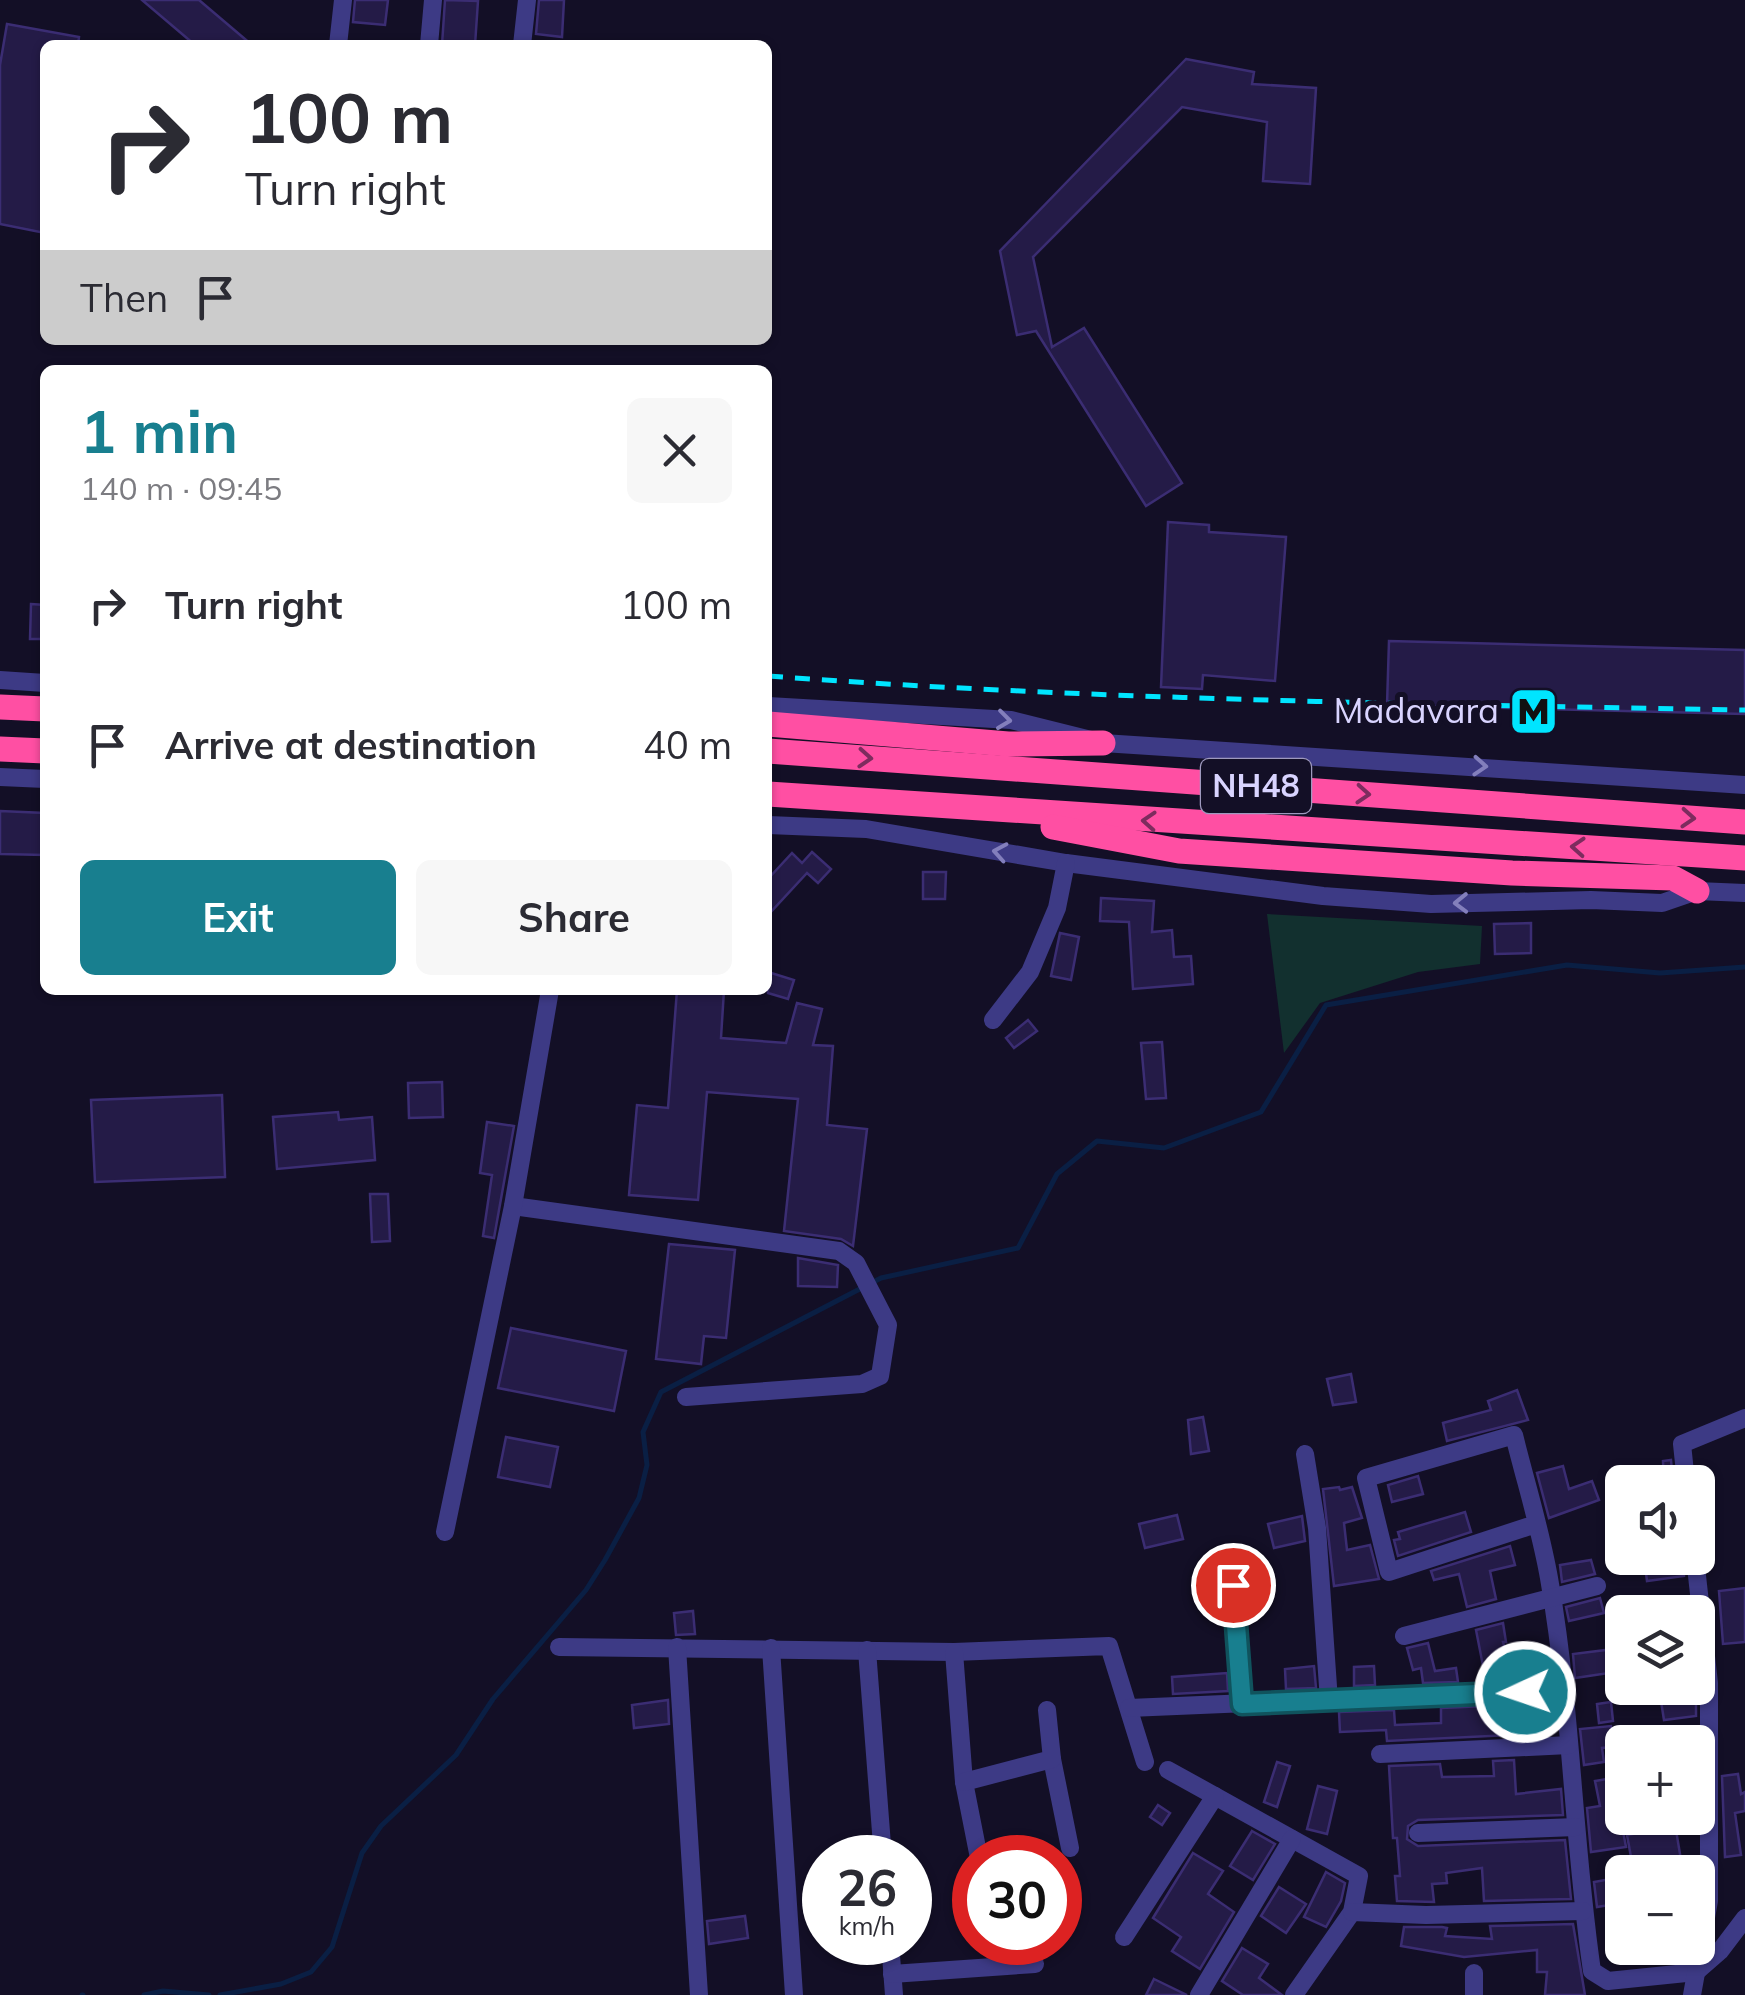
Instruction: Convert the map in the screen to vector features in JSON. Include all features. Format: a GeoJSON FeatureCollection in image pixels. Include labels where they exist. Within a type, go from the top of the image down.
{"type":"FeatureCollection","features":[{"type":"Feature","properties":{"kind":"highway"},"geometry":{"type":"LineString","coordinates":[[0,707],[40,709]]}},
{"type":"Feature","properties":{"kind":"highway"},"geometry":{"type":"LineString","coordinates":[[772,724],[1008,744],[1103,743]]}},
{"type":"Feature","properties":{"kind":"highway"},"geometry":{"type":"LineString","coordinates":[[0,748],[40,751]]}},
{"type":"Feature","properties":{"kind":"highway","name":"NH48"},"geometry":{"type":"LineString","coordinates":[[772,750],[1745,822]]}},
{"type":"Feature","properties":{"kind":"highway","name":"NH48"},"geometry":{"type":"LineString","coordinates":[[772,794],[1745,858]]}},
{"type":"Feature","properties":{"kind":"highway"},"geometry":{"type":"LineString","coordinates":[[984,810],[1093,836],[1179,850],[1512,874],[1673,878],[1697,891]]}},
{"type":"Feature","properties":{"kind":"street"},"geometry":{"type":"LineString","coordinates":[[339,40],[343,0]]}},
{"type":"Feature","properties":{"kind":"street"},"geometry":{"type":"LineString","coordinates":[[429,40],[433,0]]}},
{"type":"Feature","properties":{"kind":"street"},"geometry":{"type":"LineString","coordinates":[[523,40],[527,0]]}},
{"type":"Feature","properties":{"kind":"street"},"geometry":{"type":"LineString","coordinates":[[0,680],[40,683]]}},
{"type":"Feature","properties":{"kind":"street"},"geometry":{"type":"LineString","coordinates":[[772,706],[1011,720],[1103,743],[1745,785]]}},
{"type":"Feature","properties":{"kind":"street"},"geometry":{"type":"LineString","coordinates":[[0,776],[40,779]]}},
{"type":"Feature","properties":{"kind":"street"},"geometry":{"type":"LineString","coordinates":[[772,826],[866,829],[1066,863],[1323,896],[1431,904],[1591,900],[1662,904],[1697,891],[1745,893]]}},
{"type":"Feature","properties":{"kind":"street"},"geometry":{"type":"LineString","coordinates":[[993,1020],[1030,972],[1057,908],[1066,863]]}},
{"type":"Feature","properties":{"kind":"street"},"geometry":{"type":"LineString","coordinates":[[444,1532],[512,1206],[549,995]]}},
{"type":"Feature","properties":{"kind":"street"},"geometry":{"type":"LineString","coordinates":[[512,1206],[839,1252],[856,1263],[888,1325],[880,1376],[862,1384],[686,1397]]}},
{"type":"Feature","properties":{"kind":"street"},"geometry":{"type":"LineString","coordinates":[[1684,1465],[1682,1444],[1745,1418]]}},
{"type":"Feature","properties":{"kind":"street"},"geometry":{"type":"LineString","coordinates":[[1536,1524],[1390,1572],[1366,1478],[1514,1435],[1536,1524],[1552,1596],[1592,1971],[1610,1988],[1696,1972],[1720,1951],[1745,1918]]}},
{"type":"Feature","properties":{"kind":"street"},"geometry":{"type":"LineString","coordinates":[[1304,1454],[1317,1528],[1328,1701]]}},
{"type":"Feature","properties":{"kind":"street"},"geometry":{"type":"LineString","coordinates":[[1692,1995],[1709,1900],[1709,1683],[1697,1575]]}},
{"type":"Feature","properties":{"kind":"street"},"geometry":{"type":"LineString","coordinates":[[1233,1585],[1242,1704]]}},
{"type":"Feature","properties":{"kind":"street"},"geometry":{"type":"LineString","coordinates":[[1404,1636],[1596,1586]]}},
{"type":"Feature","properties":{"kind":"street"},"geometry":{"type":"LineString","coordinates":[[559,1648],[954,1652],[1109,1646],[1145,1762]]}},
{"type":"Feature","properties":{"kind":"street"},"geometry":{"type":"LineString","coordinates":[[676,1647],[699,1995]]}},
{"type":"Feature","properties":{"kind":"street"},"geometry":{"type":"LineString","coordinates":[[772,1648],[794,1995]]}},
{"type":"Feature","properties":{"kind":"street"},"geometry":{"type":"LineString","coordinates":[[866,1650],[881,1835]]}},
{"type":"Feature","properties":{"kind":"street"},"geometry":{"type":"LineString","coordinates":[[954,1652],[964,1782],[974,1835]]}},
{"type":"Feature","properties":{"kind":"street"},"geometry":{"type":"LineString","coordinates":[[1129,1708],[1564,1690]]}},
{"type":"Feature","properties":{"kind":"street"},"geometry":{"type":"LineString","coordinates":[[1047,1710],[1067,1835]]}},
{"type":"Feature","properties":{"kind":"street"},"geometry":{"type":"LineString","coordinates":[[1380,1754],[1569,1746]]}},
{"type":"Feature","properties":{"kind":"street"},"geometry":{"type":"LineString","coordinates":[[964,1782],[1052,1759]]}},
{"type":"Feature","properties":{"kind":"street"},"geometry":{"type":"LineString","coordinates":[[1168,1770],[1359,1876],[1352,1912],[1294,1995]]}},
{"type":"Feature","properties":{"kind":"street"},"geometry":{"type":"LineString","coordinates":[[1124,1937],[1215,1796]]}},
{"type":"Feature","properties":{"kind":"street"},"geometry":{"type":"LineString","coordinates":[[1418,1833],[1576,1828]]}},
{"type":"Feature","properties":{"kind":"street"},"geometry":{"type":"LineString","coordinates":[[1200,1995],[1292,1839]]}},
{"type":"Feature","properties":{"kind":"street"},"geometry":{"type":"LineString","coordinates":[[1352,1912],[1426,1915],[1583,1910]]}},
{"type":"Feature","properties":{"kind":"street"},"geometry":{"type":"LineString","coordinates":[[891,1965],[894,1995]]}},
{"type":"Feature","properties":{"kind":"street"},"geometry":{"type":"LineString","coordinates":[[892,1974],[1020,1965]]}},
{"type":"Feature","properties":{"kind":"street"},"geometry":{"type":"LineString","coordinates":[[1474,1973],[1474,1995]]}},
{"type":"Feature","properties":{"kind":"green space"},"geometry":{"type":"Polygon","coordinates":[[[1267,914],[1482,926],[1480,964],[1418,972],[1320,1003],[1284,1053],[1267,914]]]}},
{"type":"Feature","properties":{"kind":"building"},"geometry":{"type":"Polygon","coordinates":[[[142,0],[199,0],[246,40],[189,40],[142,0]]]}},
{"type":"Feature","properties":{"kind":"building"},"geometry":{"type":"Polygon","coordinates":[[[355,0],[388,0],[385,25],[353,22],[355,0]]]}},
{"type":"Feature","properties":{"kind":"building"},"geometry":{"type":"Polygon","coordinates":[[[445,0],[478,1],[475,40],[442,40],[445,0]]]}},
{"type":"Feature","properties":{"kind":"building"},"geometry":{"type":"Polygon","coordinates":[[[539,0],[564,0],[562,37],[536,34],[539,0]]]}},
{"type":"Feature","properties":{"kind":"building"},"geometry":{"type":"Polygon","coordinates":[[[7,24],[79,37],[40,40],[40,232],[0,224],[0,65],[7,24]]]}},
{"type":"Feature","properties":{"kind":"building"},"geometry":{"type":"Polygon","coordinates":[[[1186,59],[1254,72],[1252,84],[1316,88],[1310,184],[1263,181],[1267,122],[1182,107],[1033,257],[1052,347],[1084,328],[1182,483],[1146,506],[1036,331],[1017,335],[1000,251],[1186,59]]]}},
{"type":"Feature","properties":{"kind":"building"},"geometry":{"type":"Polygon","coordinates":[[[1168,522],[1209,525],[1209,532],[1286,537],[1275,681],[1203,675],[1202,689],[1161,687],[1168,522]]]}},
{"type":"Feature","properties":{"kind":"building"},"geometry":{"type":"Polygon","coordinates":[[[31,604],[40,605],[40,639],[30,639],[31,604]]]}},
{"type":"Feature","properties":{"kind":"building"},"geometry":{"type":"Polygon","coordinates":[[[1389,641],[1745,650],[1745,714],[1387,705],[1389,641]]]}},
{"type":"Feature","properties":{"kind":"building"},"geometry":{"type":"Polygon","coordinates":[[[0,811],[40,813],[40,855],[0,854],[0,811]]]}},
{"type":"Feature","properties":{"kind":"building"},"geometry":{"type":"Polygon","coordinates":[[[812,852],[831,869],[818,883],[807,873],[772,911],[772,875],[792,853],[802,863],[812,852]]]}},
{"type":"Feature","properties":{"kind":"building"},"geometry":{"type":"Polygon","coordinates":[[[923,872],[946,872],[945,899],[923,899],[923,872]]]}},
{"type":"Feature","properties":{"kind":"building"},"geometry":{"type":"Polygon","coordinates":[[[1101,898],[1154,901],[1152,932],[1172,930],[1174,957],[1191,956],[1193,984],[1133,989],[1129,922],[1100,921],[1101,898]]]}},
{"type":"Feature","properties":{"kind":"building"},"geometry":{"type":"Polygon","coordinates":[[[1531,923],[1531,953],[1495,954],[1494,924],[1531,923]]]}},
{"type":"Feature","properties":{"kind":"building"},"geometry":{"type":"Polygon","coordinates":[[[1060,933],[1079,937],[1071,980],[1051,976],[1060,933]]]}},
{"type":"Feature","properties":{"kind":"building"},"geometry":{"type":"Polygon","coordinates":[[[772,973],[794,980],[788,999],[772,994],[772,973]]]}},
{"type":"Feature","properties":{"kind":"building"},"geometry":{"type":"Polygon","coordinates":[[[677,995],[724,995],[721,1038],[786,1043],[797,1003],[822,1009],[813,1045],[833,1046],[827,1125],[867,1129],[853,1246],[841,1239],[784,1231],[798,1099],[707,1092],[698,1200],[629,1195],[637,1105],[668,1108],[677,995]]]}},
{"type":"Feature","properties":{"kind":"building"},"geometry":{"type":"Polygon","coordinates":[[[1028,1020],[1037,1031],[1014,1048],[1006,1038],[1028,1020]]]}},
{"type":"Feature","properties":{"kind":"building"},"geometry":{"type":"Polygon","coordinates":[[[1162,1042],[1166,1098],[1146,1099],[1141,1043],[1162,1042]]]}},
{"type":"Feature","properties":{"kind":"building"},"geometry":{"type":"Polygon","coordinates":[[[442,1082],[443,1117],[409,1118],[408,1083],[442,1082]]]}},
{"type":"Feature","properties":{"kind":"building"},"geometry":{"type":"Polygon","coordinates":[[[222,1095],[225,1177],[95,1182],[91,1100],[222,1095]]]}},
{"type":"Feature","properties":{"kind":"building"},"geometry":{"type":"Polygon","coordinates":[[[338,1112],[339,1120],[372,1117],[375,1160],[277,1169],[273,1117],[338,1112]]]}},
{"type":"Feature","properties":{"kind":"building"},"geometry":{"type":"Polygon","coordinates":[[[487,1122],[514,1126],[494,1238],[483,1236],[492,1175],[480,1173],[487,1122]]]}},
{"type":"Feature","properties":{"kind":"building"},"geometry":{"type":"Polygon","coordinates":[[[370,1194],[388,1194],[390,1241],[372,1242],[370,1194]]]}},
{"type":"Feature","properties":{"kind":"building"},"geometry":{"type":"Polygon","coordinates":[[[669,1244],[735,1250],[726,1338],[704,1336],[701,1364],[656,1359],[669,1244]]]}},
{"type":"Feature","properties":{"kind":"building"},"geometry":{"type":"Polygon","coordinates":[[[798,1258],[838,1265],[837,1287],[798,1286],[798,1258]]]}},
{"type":"Feature","properties":{"kind":"building"},"geometry":{"type":"Polygon","coordinates":[[[511,1328],[626,1351],[614,1411],[498,1388],[511,1328]]]}},
{"type":"Feature","properties":{"kind":"building"},"geometry":{"type":"Polygon","coordinates":[[[1351,1374],[1356,1402],[1333,1405],[1327,1379],[1351,1374]]]}},
{"type":"Feature","properties":{"kind":"building"},"geometry":{"type":"Polygon","coordinates":[[[1517,1390],[1528,1420],[1447,1441],[1443,1423],[1491,1410],[1488,1401],[1517,1390]]]}},
{"type":"Feature","properties":{"kind":"building"},"geometry":{"type":"Polygon","coordinates":[[[1203,1417],[1209,1451],[1191,1454],[1188,1420],[1203,1417]]]}},
{"type":"Feature","properties":{"kind":"building"},"geometry":{"type":"Polygon","coordinates":[[[506,1437],[558,1447],[550,1487],[498,1477],[506,1437]]]}},
{"type":"Feature","properties":{"kind":"building"},"geometry":{"type":"Polygon","coordinates":[[[1563,1466],[1569,1489],[1592,1481],[1599,1500],[1549,1518],[1537,1473],[1563,1466]]]}},
{"type":"Feature","properties":{"kind":"building"},"geometry":{"type":"Polygon","coordinates":[[[1418,1476],[1423,1494],[1392,1502],[1388,1485],[1418,1476]]]}},
{"type":"Feature","properties":{"kind":"building"},"geometry":{"type":"Polygon","coordinates":[[[1352,1487],[1362,1518],[1344,1523],[1347,1550],[1370,1545],[1379,1579],[1334,1586],[1323,1489],[1352,1487]]]}},
{"type":"Feature","properties":{"kind":"building"},"geometry":{"type":"Polygon","coordinates":[[[1465,1512],[1471,1532],[1398,1556],[1394,1540],[1400,1539],[1398,1532],[1465,1512]]]}},
{"type":"Feature","properties":{"kind":"building"},"geometry":{"type":"Polygon","coordinates":[[[1177,1515],[1183,1539],[1145,1548],[1139,1524],[1177,1515]]]}},
{"type":"Feature","properties":{"kind":"building"},"geometry":{"type":"Polygon","coordinates":[[[1302,1516],[1305,1541],[1274,1548],[1268,1524],[1302,1516]]]}},
{"type":"Feature","properties":{"kind":"building"},"geometry":{"type":"Polygon","coordinates":[[[1510,1546],[1515,1565],[1490,1571],[1496,1599],[1467,1607],[1459,1574],[1434,1580],[1431,1571],[1510,1546]]]}},
{"type":"Feature","properties":{"kind":"building"},"geometry":{"type":"Polygon","coordinates":[[[1591,1560],[1595,1574],[1562,1582],[1560,1565],[1591,1560]]]}},
{"type":"Feature","properties":{"kind":"building"},"geometry":{"type":"Polygon","coordinates":[[[1646,1575],[1684,1575],[1684,1576],[1647,1581],[1646,1575]]]}},
{"type":"Feature","properties":{"kind":"building"},"geometry":{"type":"Polygon","coordinates":[[[1745,1588],[1745,1642],[1723,1644],[1719,1591],[1745,1588]]]}},
{"type":"Feature","properties":{"kind":"building"},"geometry":{"type":"Polygon","coordinates":[[[1600,1598],[1604,1613],[1569,1621],[1566,1607],[1600,1598]]]}},
{"type":"Feature","properties":{"kind":"building"},"geometry":{"type":"Polygon","coordinates":[[[693,1611],[695,1634],[676,1635],[674,1613],[693,1611]]]}},
{"type":"Feature","properties":{"kind":"building"},"geometry":{"type":"Polygon","coordinates":[[[1503,1623],[1509,1664],[1484,1671],[1476,1630],[1503,1623]]]}},
{"type":"Feature","properties":{"kind":"building"},"geometry":{"type":"Polygon","coordinates":[[[1428,1643],[1435,1671],[1456,1668],[1458,1682],[1423,1683],[1421,1668],[1413,1670],[1407,1648],[1428,1643]]]}},
{"type":"Feature","properties":{"kind":"building"},"geometry":{"type":"Polygon","coordinates":[[[1605,1650],[1605,1674],[1575,1678],[1573,1654],[1605,1650]]]}},
{"type":"Feature","properties":{"kind":"building"},"geometry":{"type":"Polygon","coordinates":[[[1314,1666],[1316,1688],[1286,1689],[1285,1669],[1314,1666]]]}},
{"type":"Feature","properties":{"kind":"building"},"geometry":{"type":"Polygon","coordinates":[[[1374,1666],[1375,1685],[1354,1686],[1354,1667],[1374,1666]]]}},
{"type":"Feature","properties":{"kind":"building"},"geometry":{"type":"Polygon","coordinates":[[[1227,1673],[1228,1691],[1173,1694],[1172,1677],[1227,1673]]]}},
{"type":"Feature","properties":{"kind":"building"},"geometry":{"type":"Polygon","coordinates":[[[668,1700],[669,1724],[634,1728],[632,1705],[668,1700]]]}},
{"type":"Feature","properties":{"kind":"building"},"geometry":{"type":"Polygon","coordinates":[[[1597,1704],[1611,1705],[1613,1721],[1599,1723],[1597,1704]]]}},
{"type":"Feature","properties":{"kind":"building"},"geometry":{"type":"Polygon","coordinates":[[[1550,1705],[1551,1733],[1387,1741],[1386,1730],[1340,1732],[1339,1712],[1394,1710],[1395,1725],[1441,1723],[1441,1708],[1550,1705]]]}},
{"type":"Feature","properties":{"kind":"building"},"geometry":{"type":"Polygon","coordinates":[[[1662,1705],[1696,1705],[1696,1716],[1664,1720],[1662,1705]]]}},
{"type":"Feature","properties":{"kind":"building"},"geometry":{"type":"Polygon","coordinates":[[[1605,1727],[1604,1762],[1584,1765],[1580,1729],[1605,1727]]]}},
{"type":"Feature","properties":{"kind":"building"},"geometry":{"type":"Polygon","coordinates":[[[1514,1760],[1516,1794],[1561,1789],[1563,1815],[1418,1820],[1408,1826],[1407,1839],[1418,1846],[1565,1840],[1571,1899],[1484,1901],[1482,1868],[1446,1873],[1447,1883],[1432,1884],[1434,1902],[1397,1901],[1395,1876],[1400,1876],[1397,1838],[1393,1838],[1389,1766],[1440,1764],[1442,1777],[1494,1776],[1493,1761],[1514,1760]]]}},
{"type":"Feature","properties":{"kind":"building"},"geometry":{"type":"Polygon","coordinates":[[[1277,1762],[1290,1766],[1277,1807],[1264,1802],[1277,1762]]]}},
{"type":"Feature","properties":{"kind":"building"},"geometry":{"type":"Polygon","coordinates":[[[1738,1774],[1741,1794],[1745,1792],[1745,1811],[1735,1813],[1741,1855],[1725,1857],[1722,1776],[1738,1774]]]}},
{"type":"Feature","properties":{"kind":"building"},"geometry":{"type":"Polygon","coordinates":[[[1605,1779],[1605,1835],[1624,1835],[1626,1847],[1591,1852],[1587,1808],[1600,1806],[1595,1781],[1605,1779]]]}},
{"type":"Feature","properties":{"kind":"building"},"geometry":{"type":"Polygon","coordinates":[[[1318,1786],[1337,1791],[1327,1834],[1307,1829],[1318,1786]]]}},
{"type":"Feature","properties":{"kind":"building"},"geometry":{"type":"Polygon","coordinates":[[[1158,1805],[1170,1813],[1162,1825],[1150,1817],[1158,1805]]]}},
{"type":"Feature","properties":{"kind":"building"},"geometry":{"type":"Polygon","coordinates":[[[1252,1831],[1275,1844],[1253,1880],[1230,1866],[1252,1831]]]}},
{"type":"Feature","properties":{"kind":"building"},"geometry":{"type":"Polygon","coordinates":[[[1627,1835],[1677,1835],[1680,1855],[1631,1855],[1627,1835]]]}},
{"type":"Feature","properties":{"kind":"building"},"geometry":{"type":"Polygon","coordinates":[[[1193,1853],[1223,1871],[1208,1894],[1234,1912],[1200,1969],[1172,1951],[1181,1937],[1153,1918],[1193,1853]]]}},
{"type":"Feature","properties":{"kind":"building"},"geometry":{"type":"Polygon","coordinates":[[[1326,1872],[1345,1883],[1341,1901],[1326,1927],[1304,1917],[1326,1872]]]}},
{"type":"Feature","properties":{"kind":"building"},"geometry":{"type":"Polygon","coordinates":[[[1605,1880],[1605,1906],[1597,1907],[1594,1882],[1605,1880]]]}},
{"type":"Feature","properties":{"kind":"building"},"geometry":{"type":"Polygon","coordinates":[[[1279,1887],[1306,1904],[1286,1933],[1261,1916],[1279,1887]]]}},
{"type":"Feature","properties":{"kind":"building"},"geometry":{"type":"Polygon","coordinates":[[[745,1916],[748,1938],[709,1944],[707,1921],[745,1916]]]}},
{"type":"Feature","properties":{"kind":"building"},"geometry":{"type":"Polygon","coordinates":[[[1573,1924],[1585,1995],[1545,1995],[1547,1972],[1537,1972],[1537,1950],[1464,1957],[1401,1946],[1404,1927],[1442,1927],[1447,1928],[1445,1936],[1492,1939],[1490,1926],[1573,1924]]]}},
{"type":"Feature","properties":{"kind":"building"},"geometry":{"type":"Polygon","coordinates":[[[1242,1948],[1268,1964],[1259,1978],[1282,1995],[1243,1995],[1222,1981],[1242,1948]]]}},
{"type":"Feature","properties":{"kind":"building"},"geometry":{"type":"Polygon","coordinates":[[[1154,1979],[1187,1995],[1146,1995],[1154,1979]]]}},
{"type":"Feature","properties":{"kind":"waterway"},"geometry":{"type":"LineString","coordinates":[[220,1995],[281,1984],[311,1972],[332,1947],[362,1853],[381,1826],[456,1755],[493,1699],[586,1590],[605,1560],[639,1498],[647,1465],[643,1432],[661,1392],[881,1278],[1018,1248],[1057,1174],[1097,1141],[1164,1148],[1261,1112],[1326,1005],[1567,965],[1660,973],[1745,967]]}},
{"type":"Feature","properties":{"kind":"waterway"},"geometry":{"type":"LineString","coordinates":[[144,1995],[163,1991],[209,1995]]}},
{"type":"Feature","properties":{"kind":"railway"},"geometry":{"type":"LineString","coordinates":[[772,676],[1134,696],[1745,710]]}},
{"type":"Feature","properties":{"kind":"place","name":"Madavara"},"geometry":{"type":"Point","coordinates":[1534,711]}},
{"type":"Feature","properties":{"kind":"route"},"geometry":{"type":"LineString","coordinates":[[1233,1585],[1242,1704],[1525,1692]]}}]}
